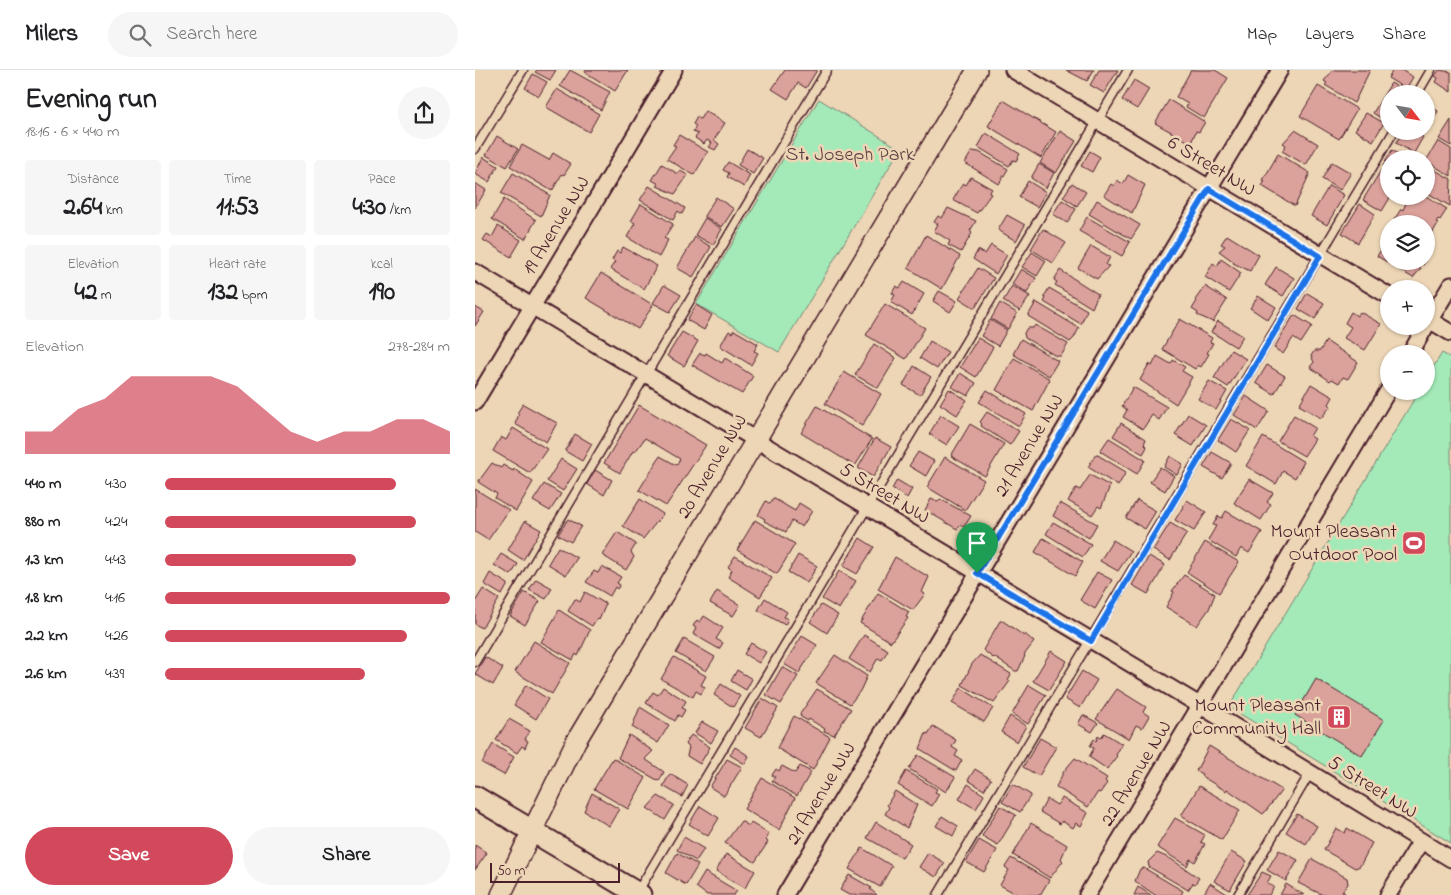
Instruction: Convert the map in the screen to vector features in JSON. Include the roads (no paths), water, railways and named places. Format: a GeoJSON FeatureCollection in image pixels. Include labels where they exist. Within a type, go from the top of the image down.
{"type":"FeatureCollection","features":[{"type":"Feature","properties":{"kind":"main road"},"geometry":{"type":"LineString","coordinates":[[475,797],[638,894]]}},
{"type":"Feature","properties":{"kind":"street","name":"19 Avenue NW"},"geometry":{"type":"LineString","coordinates":[[475,402],[673,70]]}},
{"type":"Feature","properties":{"kind":"street","name":"20 Avenue NW"},"geometry":{"type":"LineString","coordinates":[[501,895],[576,741],[977,70]]}},
{"type":"Feature","properties":{"kind":"street","name":"6 Street NW"},"geometry":{"type":"LineString","coordinates":[[1013,70],[1380,291]]}},
{"type":"Feature","properties":{"kind":"street","name":"21 Avenue NW"},"geometry":{"type":"LineString","coordinates":[[785,895],[1280,70]]}},
{"type":"Feature","properties":{"kind":"street","name":"5 Street NW"},"geometry":{"type":"LineString","coordinates":[[475,272],[1201,706],[1451,859]]}},
{"type":"Feature","properties":{"kind":"street"},"geometry":{"type":"LineString","coordinates":[[1435,310],[1451,285]]}},
{"type":"Feature","properties":{"kind":"street"},"geometry":{"type":"LineString","coordinates":[[1435,326],[1451,333]]}},
{"type":"Feature","properties":{"kind":"street","name":"22 Avenue NW"},"geometry":{"type":"LineString","coordinates":[[1087,895],[1382,400]]}},
{"type":"Feature","properties":{"kind":"street"},"geometry":{"type":"LineString","coordinates":[[1388,895],[1421,841]]}},
{"type":"Feature","properties":{"kind":"lane"},"geometry":{"type":"LineString","coordinates":[[475,149],[523,70]]}},
{"type":"Feature","properties":{"kind":"lane"},"geometry":{"type":"LineString","coordinates":[[475,662],[827,70]]}},
{"type":"Feature","properties":{"kind":"lane"},"geometry":{"type":"LineString","coordinates":[[638,894],[1128,70]]}},
{"type":"Feature","properties":{"kind":"lane"},"geometry":{"type":"LineString","coordinates":[[1422,85],[1431,70]]}},
{"type":"Feature","properties":{"kind":"lane"},"geometry":{"type":"LineString","coordinates":[[938,895],[1389,140]]}},
{"type":"Feature","properties":{"kind":"lane"},"geometry":{"type":"LineString","coordinates":[[1238,895],[1310,773]]}},
{"type":"Feature","properties":{"kind":"place","name":"Mount Pleasant Outdoor Pool"},"geometry":{"type":"Point","coordinates":[1414,543]}},
{"type":"Feature","properties":{"kind":"place","name":"Mount Pleasant Community Hall"},"geometry":{"type":"Point","coordinates":[1339,717]}},
{"type":"Feature","properties":{"kind":"park label","name":"St. Joseph Park"},"geometry":{"type":"Point","coordinates":[850,155]}}]}
